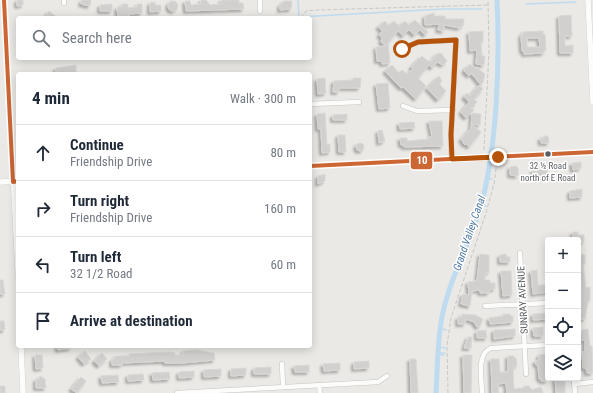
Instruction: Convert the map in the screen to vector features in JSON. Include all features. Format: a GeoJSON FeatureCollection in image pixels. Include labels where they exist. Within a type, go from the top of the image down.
{"type":"FeatureCollection","features":[{"type":"Feature","properties":{"kind":"street"},"geometry":{"type":"LineString","coordinates":[[0,182],[16,182],[3,35],[4,0]]}},
{"type":"Feature","properties":{"kind":"street"},"geometry":{"type":"LineString","coordinates":[[260,0],[260,11]]}},
{"type":"Feature","properties":{"kind":"street"},"geometry":{"type":"LineString","coordinates":[[588,0],[593,102]]}},
{"type":"Feature","properties":{"kind":"street"},"geometry":{"type":"LineString","coordinates":[[402,49],[418,42],[456,40],[452,110],[452,159]]}},
{"type":"Feature","properties":{"kind":"street"},"geometry":{"type":"LineString","coordinates":[[312,104],[359,102]]}},
{"type":"Feature","properties":{"kind":"street"},"geometry":{"type":"LineString","coordinates":[[403,106],[417,111],[452,110]]}},
{"type":"Feature","properties":{"kind":"street"},"geometry":{"type":"LineString","coordinates":[[312,166],[593,152]]}},
{"type":"Feature","properties":{"kind":"street","name":"SUNRAY AVENUE"},"geometry":{"type":"LineString","coordinates":[[520,253],[526,374]]}},
{"type":"Feature","properties":{"kind":"street"},"geometry":{"type":"LineString","coordinates":[[485,306],[545,303]]}},
{"type":"Feature","properties":{"kind":"street"},"geometry":{"type":"LineString","coordinates":[[482,393],[482,358],[486,350],[491,348],[545,345]]}},
{"type":"Feature","properties":{"kind":"street"},"geometry":{"type":"LineString","coordinates":[[21,348],[23,393]]}},
{"type":"Feature","properties":{"kind":"street"},"geometry":{"type":"LineString","coordinates":[[282,364],[283,387]]}},
{"type":"Feature","properties":{"kind":"street"},"geometry":{"type":"LineString","coordinates":[[177,393],[378,382],[387,376]]}},
{"type":"Feature","properties":{"kind":"street"},"geometry":{"type":"LineString","coordinates":[[575,393],[574,384],[593,382]]}},
{"type":"Feature","properties":{"kind":"street"},"geometry":{"type":"LineString","coordinates":[[319,385],[320,393]]}},
{"type":"Feature","properties":{"kind":"path"},"geometry":{"type":"LineString","coordinates":[[484,150],[489,65],[488,0]]}},
{"type":"Feature","properties":{"kind":"path"},"geometry":{"type":"LineString","coordinates":[[302,16],[306,11],[317,10],[488,5]]}},
{"type":"Feature","properties":{"kind":"path"},"geometry":{"type":"LineString","coordinates":[[448,393],[447,344],[451,318],[456,297],[486,213],[494,184],[498,157]]}},
{"type":"Feature","properties":{"kind":"building"},"geometry":{"type":"Polygon","coordinates":[[[17,0],[23,0],[23,5],[17,6],[17,0]]]}},
{"type":"Feature","properties":{"kind":"building"},"geometry":{"type":"Polygon","coordinates":[[[82,0],[91,0],[90,6],[81,4],[82,0]]]}},
{"type":"Feature","properties":{"kind":"building"},"geometry":{"type":"Polygon","coordinates":[[[201,0],[206,0],[210,5],[222,4],[221,0],[239,0],[239,3],[243,3],[244,9],[186,11],[185,1],[190,1],[191,5],[201,4],[201,0]]]}},
{"type":"Feature","properties":{"kind":"building"},"geometry":{"type":"Polygon","coordinates":[[[171,1],[175,1],[177,2],[177,10],[171,11],[168,8],[168,4],[171,1]]]}},
{"type":"Feature","properties":{"kind":"building"},"geometry":{"type":"Polygon","coordinates":[[[284,1],[292,1],[291,9],[280,10],[280,5],[284,1]]]}},
{"type":"Feature","properties":{"kind":"building"},"geometry":{"type":"Polygon","coordinates":[[[155,2],[155,5],[161,5],[161,11],[150,12],[150,3],[155,2]]]}},
{"type":"Feature","properties":{"kind":"building"},"geometry":{"type":"Polygon","coordinates":[[[112,4],[112,11],[100,11],[100,5],[112,4]]]}},
{"type":"Feature","properties":{"kind":"building"},"geometry":{"type":"Polygon","coordinates":[[[122,4],[128,4],[128,8],[137,7],[137,4],[142,4],[142,13],[128,14],[129,16],[118,16],[117,7],[122,7],[122,4]]]}},
{"type":"Feature","properties":{"kind":"building"},"geometry":{"type":"Polygon","coordinates":[[[49,11],[55,16],[46,16],[49,11]]]}},
{"type":"Feature","properties":{"kind":"building"},"geometry":{"type":"Polygon","coordinates":[[[434,13],[434,16],[445,16],[445,19],[464,19],[463,26],[460,26],[460,28],[444,25],[444,31],[438,30],[439,24],[425,25],[425,16],[434,13]]]}},
{"type":"Feature","properties":{"kind":"building"},"geometry":{"type":"Polygon","coordinates":[[[571,15],[572,36],[565,36],[565,46],[573,45],[573,53],[560,53],[559,16],[571,15]]]}},
{"type":"Feature","properties":{"kind":"building"},"geometry":{"type":"Polygon","coordinates":[[[415,20],[428,32],[425,35],[420,30],[414,35],[409,30],[403,36],[398,31],[388,43],[390,63],[382,64],[382,61],[377,61],[376,47],[386,46],[381,42],[382,38],[379,35],[382,31],[378,27],[385,21],[389,26],[394,21],[399,26],[405,21],[409,25],[415,20]]]}},
{"type":"Feature","properties":{"kind":"building"},"geometry":{"type":"Polygon","coordinates":[[[483,31],[483,42],[481,42],[482,56],[485,56],[484,65],[476,64],[477,50],[470,51],[469,32],[483,31]]]}},
{"type":"Feature","properties":{"kind":"building"},"geometry":{"type":"Polygon","coordinates":[[[543,31],[543,34],[545,34],[546,50],[544,50],[544,53],[524,54],[524,51],[522,51],[521,35],[523,35],[523,32],[543,31]],[[527,38],[527,47],[540,47],[539,38],[527,38]]]}},
{"type":"Feature","properties":{"kind":"building"},"geometry":{"type":"Polygon","coordinates":[[[438,53],[441,53],[447,61],[443,65],[437,62],[432,68],[429,65],[418,78],[426,86],[416,99],[403,87],[401,88],[385,71],[392,65],[399,73],[402,70],[407,74],[413,69],[411,67],[422,56],[428,61],[431,61],[438,53]]]}},
{"type":"Feature","properties":{"kind":"building"},"geometry":{"type":"Polygon","coordinates":[[[470,64],[485,74],[481,85],[471,73],[469,76],[464,71],[470,64]]]}},
{"type":"Feature","properties":{"kind":"building"},"geometry":{"type":"Polygon","coordinates":[[[76,65],[76,72],[56,72],[56,68],[76,65]]]}},
{"type":"Feature","properties":{"kind":"building"},"geometry":{"type":"Polygon","coordinates":[[[439,76],[442,81],[439,84],[446,91],[438,100],[427,88],[439,76]]]}},
{"type":"Feature","properties":{"kind":"building"},"geometry":{"type":"Polygon","coordinates":[[[325,78],[326,93],[318,94],[317,79],[325,78]]]}},
{"type":"Feature","properties":{"kind":"building"},"geometry":{"type":"Polygon","coordinates":[[[353,78],[361,78],[360,88],[339,88],[339,92],[333,92],[334,81],[353,80],[353,78]]]}},
{"type":"Feature","properties":{"kind":"building"},"geometry":{"type":"Polygon","coordinates":[[[388,83],[390,108],[379,109],[376,84],[388,83]]]}},
{"type":"Feature","properties":{"kind":"building"},"geometry":{"type":"Polygon","coordinates":[[[479,85],[483,89],[474,99],[477,102],[471,108],[474,110],[466,118],[461,112],[469,102],[464,97],[467,93],[470,96],[479,85]]]}},
{"type":"Feature","properties":{"kind":"building"},"geometry":{"type":"Polygon","coordinates":[[[325,113],[327,145],[330,144],[330,152],[322,153],[321,129],[318,129],[317,114],[325,113]]]}},
{"type":"Feature","properties":{"kind":"building"},"geometry":{"type":"Polygon","coordinates":[[[472,113],[481,114],[480,125],[472,124],[481,132],[469,147],[466,144],[465,145],[461,139],[471,128],[472,113]]]}},
{"type":"Feature","properties":{"kind":"building"},"geometry":{"type":"Polygon","coordinates":[[[347,114],[347,120],[333,120],[333,115],[347,114]]]}},
{"type":"Feature","properties":{"kind":"building"},"geometry":{"type":"Polygon","coordinates":[[[429,121],[442,121],[443,146],[404,147],[404,145],[401,145],[400,138],[407,138],[407,141],[429,139],[429,137],[432,137],[429,121]]]}},
{"type":"Feature","properties":{"kind":"building"},"geometry":{"type":"Polygon","coordinates":[[[414,122],[415,128],[400,129],[399,123],[414,122]]]}},
{"type":"Feature","properties":{"kind":"building"},"geometry":{"type":"Polygon","coordinates":[[[382,130],[385,141],[379,143],[378,131],[382,130]]]}},
{"type":"Feature","properties":{"kind":"building"},"geometry":{"type":"Polygon","coordinates":[[[338,135],[345,135],[346,152],[339,152],[338,135]]]}},
{"type":"Feature","properties":{"kind":"building"},"geometry":{"type":"Polygon","coordinates":[[[544,136],[548,136],[549,143],[541,143],[540,138],[544,138],[544,136]]]}},
{"type":"Feature","properties":{"kind":"building"},"geometry":{"type":"Polygon","coordinates":[[[358,143],[362,143],[364,147],[362,151],[358,151],[356,149],[356,145],[358,143]]]}},
{"type":"Feature","properties":{"kind":"building"},"geometry":{"type":"Polygon","coordinates":[[[581,162],[581,168],[573,170],[572,163],[581,162]]]}},
{"type":"Feature","properties":{"kind":"building"},"geometry":{"type":"Polygon","coordinates":[[[516,166],[518,168],[518,176],[510,175],[510,167],[516,166]]]}},
{"type":"Feature","properties":{"kind":"building"},"geometry":{"type":"Polygon","coordinates":[[[547,169],[547,176],[536,178],[533,176],[533,170],[547,169]]]}},
{"type":"Feature","properties":{"kind":"building"},"geometry":{"type":"Polygon","coordinates":[[[325,174],[325,181],[318,184],[318,176],[325,174]]]}},
{"type":"Feature","properties":{"kind":"building"},"geometry":{"type":"Polygon","coordinates":[[[582,189],[582,197],[570,198],[570,191],[582,189]]]}},
{"type":"Feature","properties":{"kind":"building"},"geometry":{"type":"Polygon","coordinates":[[[573,232],[578,232],[578,235],[584,235],[584,242],[581,242],[581,237],[573,237],[573,232]]]}},
{"type":"Feature","properties":{"kind":"building"},"geometry":{"type":"Polygon","coordinates":[[[480,254],[489,255],[489,273],[485,273],[485,280],[490,280],[490,283],[495,283],[495,289],[490,289],[489,293],[480,293],[480,290],[472,291],[470,306],[461,304],[463,294],[469,295],[468,282],[477,281],[480,254]]]}},
{"type":"Feature","properties":{"kind":"building"},"geometry":{"type":"Polygon","coordinates":[[[506,254],[507,257],[510,257],[510,262],[500,262],[500,255],[506,254]]]}},
{"type":"Feature","properties":{"kind":"building"},"geometry":{"type":"Polygon","coordinates":[[[581,254],[585,255],[585,264],[583,264],[586,288],[590,287],[590,301],[588,301],[585,319],[581,319],[581,254]]]}},
{"type":"Feature","properties":{"kind":"building"},"geometry":{"type":"Polygon","coordinates":[[[537,270],[538,285],[545,285],[545,292],[533,294],[531,271],[537,270]]]}},
{"type":"Feature","properties":{"kind":"building"},"geometry":{"type":"Polygon","coordinates":[[[501,271],[511,271],[512,295],[503,296],[501,271]]]}},
{"type":"Feature","properties":{"kind":"building"},"geometry":{"type":"Polygon","coordinates":[[[0,280],[3,280],[5,294],[0,294],[0,280]]]}},
{"type":"Feature","properties":{"kind":"building"},"geometry":{"type":"Polygon","coordinates":[[[545,313],[545,319],[533,320],[533,314],[545,313]]]}},
{"type":"Feature","properties":{"kind":"building"},"geometry":{"type":"Polygon","coordinates":[[[462,314],[475,315],[483,319],[480,326],[477,327],[474,322],[466,319],[465,324],[458,324],[458,317],[462,317],[462,314]]]}},
{"type":"Feature","properties":{"kind":"building"},"geometry":{"type":"Polygon","coordinates":[[[503,314],[510,314],[510,316],[513,316],[513,322],[490,324],[489,318],[503,316],[503,314]]]}},
{"type":"Feature","properties":{"kind":"building"},"geometry":{"type":"Polygon","coordinates":[[[0,321],[4,321],[5,330],[0,330],[0,321]]]}},
{"type":"Feature","properties":{"kind":"building"},"geometry":{"type":"Polygon","coordinates":[[[543,327],[543,336],[534,336],[533,328],[543,327]]]}},
{"type":"Feature","properties":{"kind":"building"},"geometry":{"type":"Polygon","coordinates":[[[515,329],[515,336],[494,339],[494,330],[515,329]]]}},
{"type":"Feature","properties":{"kind":"building"},"geometry":{"type":"Polygon","coordinates":[[[588,329],[590,346],[592,346],[593,373],[587,373],[586,368],[583,368],[582,352],[585,352],[585,340],[581,340],[582,330],[588,329]]]}},
{"type":"Feature","properties":{"kind":"building"},"geometry":{"type":"Polygon","coordinates":[[[486,330],[487,338],[477,338],[477,331],[486,330]]]}},
{"type":"Feature","properties":{"kind":"building"},"geometry":{"type":"Polygon","coordinates":[[[468,337],[472,337],[471,348],[464,348],[468,337]]]}},
{"type":"Feature","properties":{"kind":"building"},"geometry":{"type":"Polygon","coordinates":[[[58,348],[71,348],[58,350],[58,348]]]}},
{"type":"Feature","properties":{"kind":"building"},"geometry":{"type":"Polygon","coordinates":[[[196,350],[214,353],[215,360],[182,363],[165,363],[165,361],[122,363],[122,365],[112,365],[112,359],[115,359],[115,356],[170,352],[175,353],[175,355],[183,355],[183,351],[196,350]]]}},
{"type":"Feature","properties":{"kind":"building"},"geometry":{"type":"Polygon","coordinates":[[[85,351],[91,359],[84,364],[78,357],[85,351]]]}},
{"type":"Feature","properties":{"kind":"building"},"geometry":{"type":"Polygon","coordinates":[[[102,353],[107,359],[99,366],[94,361],[102,353]]]}},
{"type":"Feature","properties":{"kind":"building"},"geometry":{"type":"Polygon","coordinates":[[[545,354],[545,381],[541,381],[541,378],[539,379],[538,365],[536,365],[535,361],[539,360],[539,355],[545,354]]]}},
{"type":"Feature","properties":{"kind":"building"},"geometry":{"type":"Polygon","coordinates":[[[35,355],[42,355],[43,368],[36,369],[35,355]]]}},
{"type":"Feature","properties":{"kind":"building"},"geometry":{"type":"Polygon","coordinates":[[[463,355],[472,355],[471,393],[464,393],[463,355]]]}},
{"type":"Feature","properties":{"kind":"building"},"geometry":{"type":"Polygon","coordinates":[[[508,356],[514,356],[514,358],[516,358],[517,366],[513,366],[514,389],[529,386],[532,390],[541,387],[543,393],[507,393],[506,383],[498,384],[499,393],[492,393],[491,359],[499,359],[500,372],[508,372],[508,356]]]}},
{"type":"Feature","properties":{"kind":"building"},"geometry":{"type":"Polygon","coordinates":[[[410,359],[416,359],[418,393],[411,393],[410,359]]]}},
{"type":"Feature","properties":{"kind":"building"},"geometry":{"type":"Polygon","coordinates":[[[369,361],[369,368],[354,369],[354,362],[369,361]]]}},
{"type":"Feature","properties":{"kind":"building"},"geometry":{"type":"Polygon","coordinates":[[[340,363],[340,370],[324,371],[323,364],[340,363]]]}},
{"type":"Feature","properties":{"kind":"building"},"geometry":{"type":"Polygon","coordinates":[[[309,365],[309,372],[295,372],[294,366],[309,365]]]}},
{"type":"Feature","properties":{"kind":"building"},"geometry":{"type":"Polygon","coordinates":[[[271,367],[271,374],[254,374],[254,368],[271,367]]]}},
{"type":"Feature","properties":{"kind":"building"},"geometry":{"type":"Polygon","coordinates":[[[246,368],[246,375],[231,376],[231,369],[246,368]]]}},
{"type":"Feature","properties":{"kind":"building"},"geometry":{"type":"Polygon","coordinates":[[[221,369],[221,376],[204,377],[204,370],[221,369]]]}},
{"type":"Feature","properties":{"kind":"building"},"geometry":{"type":"Polygon","coordinates":[[[194,371],[194,377],[179,378],[179,372],[194,371]]]}},
{"type":"Feature","properties":{"kind":"building"},"geometry":{"type":"Polygon","coordinates":[[[169,372],[170,379],[153,380],[152,373],[169,372]]]}},
{"type":"Feature","properties":{"kind":"building"},"geometry":{"type":"Polygon","coordinates":[[[143,374],[144,380],[128,381],[128,375],[143,374]]]}},
{"type":"Feature","properties":{"kind":"building"},"geometry":{"type":"Polygon","coordinates":[[[118,375],[119,382],[102,383],[101,376],[118,375]]]}},
{"type":"Feature","properties":{"kind":"building"},"geometry":{"type":"Polygon","coordinates":[[[40,376],[45,379],[46,388],[36,388],[36,379],[39,379],[40,376]]]}},
{"type":"Feature","properties":{"kind":"building"},"geometry":{"type":"Polygon","coordinates":[[[81,377],[86,381],[77,393],[71,389],[81,377]]]}},
{"type":"Feature","properties":{"kind":"building"},"geometry":{"type":"Polygon","coordinates":[[[555,381],[565,381],[565,393],[556,393],[555,381]]]}},
{"type":"Feature","properties":{"kind":"building"},"geometry":{"type":"Polygon","coordinates":[[[0,386],[5,386],[5,393],[0,393],[0,386]]]}},
{"type":"Feature","properties":{"kind":"waterway"},"geometry":{"type":"LineString","coordinates":[[298,0],[299,16]]}},
{"type":"Feature","properties":{"kind":"waterway","name":"Grand Valley Canal"},"geometry":{"type":"LineString","coordinates":[[436,393],[438,345],[441,321],[451,285],[481,206],[491,157],[496,104],[498,50],[497,0]]}},
{"type":"Feature","properties":{"kind":"waterway"},"geometry":{"type":"LineString","coordinates":[[526,4],[576,2]]}},
{"type":"Feature","properties":{"kind":"waterway"},"geometry":{"type":"LineString","coordinates":[[312,16],[443,9],[482,9]]}},
{"type":"Feature","properties":{"kind":"waterway","name":"Grand Valley Canal"},"geometry":{"type":"LineString","coordinates":[[486,178],[492,179]]}},
{"type":"Feature","properties":{"kind":"waterway","name":"Grand Valley Canal"},"geometry":{"type":"LineString","coordinates":[[481,205],[486,206]]}},
{"type":"Feature","properties":{"kind":"waterway","name":"Grand Valley Canal"},"geometry":{"type":"LineString","coordinates":[[439,328],[446,330]]}},
{"type":"Feature","properties":{"kind":"waterway","name":"Grand Valley Canal"},"geometry":{"type":"LineString","coordinates":[[438,347],[445,348]]}},
{"type":"Feature","properties":{"kind":"waterway","name":"Grand Valley Canal"},"geometry":{"type":"LineString","coordinates":[[438,353],[445,353]]}},
{"type":"Feature","properties":{"kind":"waterway","name":"Grand Valley Canal"},"geometry":{"type":"LineString","coordinates":[[438,355],[444,355]]}},
{"type":"Feature","properties":{"kind":"transit line","name":"10"},"geometry":{"type":"LineString","coordinates":[[4,0],[13,182],[16,181]]}},
{"type":"Feature","properties":{"kind":"transit line","name":"10"},"geometry":{"type":"LineString","coordinates":[[312,166],[593,152]]}},
{"type":"Feature","properties":{"kind":"place","name":"32 ½ Road north of E Road"},"geometry":{"type":"Point","coordinates":[548,154]}},
{"type":"Feature","properties":{"kind":"route"},"geometry":{"type":"LineString","coordinates":[[402,49],[418,42],[456,40],[457,49],[451,135],[452,159],[498,157]]}}]}
